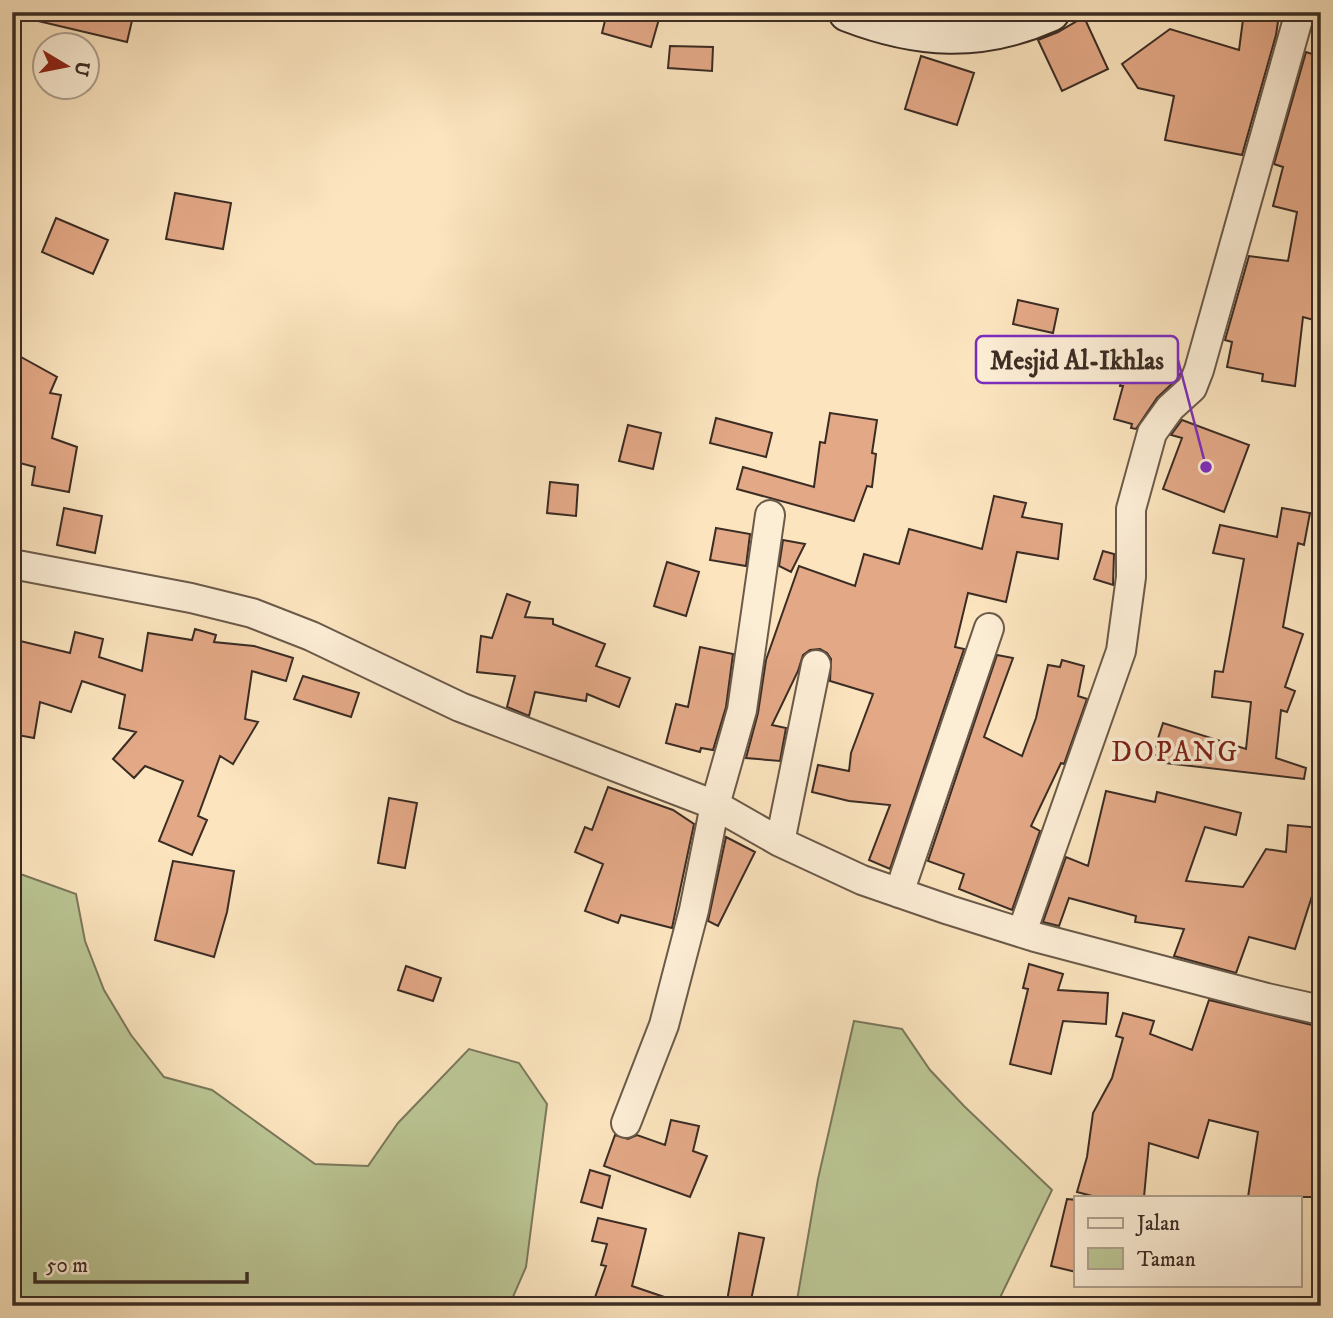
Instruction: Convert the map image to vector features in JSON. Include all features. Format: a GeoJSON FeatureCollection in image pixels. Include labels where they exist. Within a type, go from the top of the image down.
{"type":"FeatureCollection","features":[{"type":"Feature","properties":{"kind":"street"},"geometry":{"type":"LineString","coordinates":[[848,12],[900,29],[953,35],[1007,27],[1050,12]]}},
{"type":"Feature","properties":{"kind":"street"},"geometry":{"type":"LineString","coordinates":[[1022,932],[1121,652],[1131,577],[1131,509],[1152,433],[1170,408],[1192,388],[1199,370],[1300,12]]}},
{"type":"Feature","properties":{"kind":"street"},"geometry":{"type":"LineString","coordinates":[[626,1123],[664,1025],[694,911],[715,805],[742,710],[770,516]]}},
{"type":"Feature","properties":{"kind":"street"},"geometry":{"type":"LineString","coordinates":[[12,564],[211,602],[252,613],[312,636],[460,707],[715,805],[827,866],[900,893],[1022,932],[1136,965],[1321,1010]]}},
{"type":"Feature","properties":{"kind":"street"},"geometry":{"type":"LineString","coordinates":[[900,893],[989,628]]}},
{"type":"Feature","properties":{"kind":"street"},"geometry":{"type":"LineString","coordinates":[[780,842],[816,665]]}},
{"type":"Feature","properties":{"kind":"green space"},"geometry":{"type":"Polygon","coordinates":[[[12,871],[76,894],[85,941],[104,990],[131,1035],[164,1077],[212,1090],[315,1164],[368,1166],[398,1123],[469,1049],[519,1063],[547,1104],[526,1267],[509,1306],[12,1306],[12,871]]]}},
{"type":"Feature","properties":{"kind":"green space"},"geometry":{"type":"Polygon","coordinates":[[[854,1021],[902,1029],[930,1070],[1052,1190],[996,1306],[796,1306],[818,1179],[854,1021]]]}},
{"type":"Feature","properties":{"kind":"building"},"geometry":{"type":"Polygon","coordinates":[[[39,12],[134,12],[127,42],[102,36],[102,32],[85,32],[38,21],[39,12]]]}},
{"type":"Feature","properties":{"kind":"building"},"geometry":{"type":"Polygon","coordinates":[[[607,12],[661,12],[651,47],[602,33],[607,12]]]}},
{"type":"Feature","properties":{"kind":"building"},"geometry":{"type":"Polygon","coordinates":[[[1244,12],[1279,15],[1276,35],[1242,155],[1165,140],[1174,96],[1138,88],[1122,64],[1170,29],[1239,50],[1244,12]]]}},
{"type":"Feature","properties":{"kind":"building"},"geometry":{"type":"Polygon","coordinates":[[[1084,17],[1108,69],[1062,91],[1038,40],[1084,17]]]}},
{"type":"Feature","properties":{"kind":"building"},"geometry":{"type":"Polygon","coordinates":[[[670,46],[713,47],[712,71],[668,68],[670,46]]]}},
{"type":"Feature","properties":{"kind":"building"},"geometry":{"type":"Polygon","coordinates":[[[1306,52],[1321,57],[1321,322],[1303,317],[1295,386],[1262,381],[1263,374],[1227,367],[1232,342],[1225,340],[1249,256],[1288,261],[1297,212],[1273,206],[1283,167],[1274,164],[1306,52]]]}},
{"type":"Feature","properties":{"kind":"building"},"geometry":{"type":"Polygon","coordinates":[[[921,56],[974,73],[957,125],[905,109],[921,56]]]}},
{"type":"Feature","properties":{"kind":"building"},"geometry":{"type":"Polygon","coordinates":[[[175,193],[231,203],[223,249],[166,239],[175,193]]]}},
{"type":"Feature","properties":{"kind":"building"},"geometry":{"type":"Polygon","coordinates":[[[56,218],[108,240],[93,274],[42,252],[56,218]]]}},
{"type":"Feature","properties":{"kind":"building"},"geometry":{"type":"Polygon","coordinates":[[[1018,300],[1058,309],[1053,333],[1013,324],[1018,300]]]}},
{"type":"Feature","properties":{"kind":"building"},"geometry":{"type":"Polygon","coordinates":[[[12,352],[57,377],[50,393],[61,395],[52,438],[77,447],[69,492],[32,485],[35,467],[12,461],[12,352]]]}},
{"type":"Feature","properties":{"kind":"building"},"geometry":{"type":"Polygon","coordinates":[[[1126,359],[1180,374],[1157,398],[1136,429],[1131,428],[1132,424],[1114,419],[1123,386],[1120,386],[1126,359]]]}},
{"type":"Feature","properties":{"kind":"building"},"geometry":{"type":"Polygon","coordinates":[[[830,413],[877,420],[872,453],[876,454],[872,487],[867,486],[854,521],[737,489],[743,467],[814,487],[820,442],[825,443],[830,413]]]}},
{"type":"Feature","properties":{"kind":"building"},"geometry":{"type":"Polygon","coordinates":[[[716,418],[772,433],[766,457],[710,443],[716,418]]]}},
{"type":"Feature","properties":{"kind":"building"},"geometry":{"type":"Polygon","coordinates":[[[1182,420],[1249,445],[1224,512],[1163,489],[1182,438],[1171,435],[1182,420]]]}},
{"type":"Feature","properties":{"kind":"building"},"geometry":{"type":"Polygon","coordinates":[[[628,425],[661,433],[653,469],[619,461],[628,425]]]}},
{"type":"Feature","properties":{"kind":"building"},"geometry":{"type":"Polygon","coordinates":[[[550,482],[578,485],[576,516],[547,513],[550,482]]]}},
{"type":"Feature","properties":{"kind":"building"},"geometry":{"type":"Polygon","coordinates":[[[994,496],[1026,503],[1022,517],[1062,524],[1058,559],[1017,552],[1006,602],[968,593],[955,647],[964,649],[890,869],[869,860],[890,805],[849,801],[812,792],[818,765],[849,771],[851,753],[873,694],[830,681],[831,659],[820,649],[810,650],[803,655],[772,725],[786,728],[780,761],[746,758],[758,713],[766,660],[799,566],[855,586],[864,554],[899,564],[909,529],[982,549],[994,496]]]}},
{"type":"Feature","properties":{"kind":"building"},"geometry":{"type":"Polygon","coordinates":[[[64,508],[102,516],[95,553],[57,545],[64,508]]]}},
{"type":"Feature","properties":{"kind":"building"},"geometry":{"type":"Polygon","coordinates":[[[1282,508],[1310,513],[1304,545],[1298,543],[1283,627],[1303,634],[1285,687],[1295,691],[1287,712],[1281,710],[1276,758],[1306,768],[1304,779],[1164,763],[1165,758],[1153,754],[1163,723],[1246,749],[1251,702],[1212,697],[1215,671],[1223,672],[1244,559],[1213,553],[1220,525],[1277,537],[1282,508]]]}},
{"type":"Feature","properties":{"kind":"building"},"geometry":{"type":"Polygon","coordinates":[[[716,528],[750,534],[746,566],[710,560],[716,528]]]}},
{"type":"Feature","properties":{"kind":"building"},"geometry":{"type":"Polygon","coordinates":[[[783,540],[805,544],[791,572],[779,566],[783,540]]]}},
{"type":"Feature","properties":{"kind":"building"},"geometry":{"type":"Polygon","coordinates":[[[1103,551],[1114,554],[1113,585],[1094,579],[1103,551]]]}},
{"type":"Feature","properties":{"kind":"building"},"geometry":{"type":"Polygon","coordinates":[[[667,562],[699,572],[686,616],[654,606],[667,562]]]}},
{"type":"Feature","properties":{"kind":"building"},"geometry":{"type":"Polygon","coordinates":[[[507,594],[530,602],[525,617],[553,619],[553,624],[605,644],[596,666],[630,678],[619,707],[587,694],[586,701],[535,692],[529,716],[507,707],[515,676],[477,672],[481,636],[492,638],[507,594]]]}},
{"type":"Feature","properties":{"kind":"building"},"geometry":{"type":"Polygon","coordinates":[[[195,629],[216,635],[214,642],[254,646],[293,658],[286,681],[252,671],[245,719],[258,722],[233,764],[220,756],[198,816],[207,820],[192,855],[159,841],[183,781],[145,766],[134,778],[113,759],[136,732],[119,728],[125,695],[82,681],[71,712],[40,702],[34,738],[12,734],[12,639],[70,653],[75,632],[103,639],[99,657],[142,671],[148,633],[192,640],[195,629]]]}},
{"type":"Feature","properties":{"kind":"building"},"geometry":{"type":"Polygon","coordinates":[[[700,647],[733,654],[726,707],[713,750],[701,748],[700,752],[666,743],[676,704],[688,707],[700,647]]]}},
{"type":"Feature","properties":{"kind":"building"},"geometry":{"type":"Polygon","coordinates":[[[997,655],[1013,658],[984,737],[1022,756],[1036,718],[1048,665],[1060,667],[1062,660],[1084,666],[1078,696],[1087,699],[1064,764],[1061,763],[1031,826],[1040,831],[1012,910],[959,889],[964,874],[928,861],[997,655]]]}},
{"type":"Feature","properties":{"kind":"building"},"geometry":{"type":"Polygon","coordinates":[[[303,676],[359,693],[351,717],[294,699],[303,676]]]}},
{"type":"Feature","properties":{"kind":"building"},"geometry":{"type":"Polygon","coordinates":[[[608,787],[673,810],[694,824],[672,928],[621,915],[618,923],[585,911],[603,864],[575,852],[585,827],[592,830],[608,787]]]}},
{"type":"Feature","properties":{"kind":"building"},"geometry":{"type":"Polygon","coordinates":[[[1106,791],[1155,802],[1157,792],[1241,813],[1236,835],[1205,827],[1186,881],[1243,887],[1266,849],[1286,852],[1288,825],[1321,828],[1321,868],[1295,949],[1249,937],[1236,973],[1174,956],[1184,929],[1135,922],[1136,916],[1069,898],[1059,926],[1043,922],[1066,857],[1088,866],[1106,791]]]}},
{"type":"Feature","properties":{"kind":"building"},"geometry":{"type":"Polygon","coordinates":[[[389,798],[417,803],[405,868],[378,863],[389,798]]]}},
{"type":"Feature","properties":{"kind":"building"},"geometry":{"type":"Polygon","coordinates":[[[726,837],[755,852],[718,926],[708,921],[726,837]]]}},
{"type":"Feature","properties":{"kind":"building"},"geometry":{"type":"Polygon","coordinates":[[[173,861],[234,871],[227,912],[214,957],[155,940],[173,861]]]}},
{"type":"Feature","properties":{"kind":"building"},"geometry":{"type":"Polygon","coordinates":[[[1029,964],[1063,974],[1058,990],[1108,993],[1106,1024],[1063,1021],[1051,1074],[1010,1064],[1028,989],[1023,988],[1029,964]]]}},
{"type":"Feature","properties":{"kind":"building"},"geometry":{"type":"Polygon","coordinates":[[[406,966],[441,978],[433,1001],[398,990],[406,966]]]}},
{"type":"Feature","properties":{"kind":"building"},"geometry":{"type":"Polygon","coordinates":[[[1209,1000],[1316,1026],[1312,1044],[1321,1046],[1321,1197],[1248,1196],[1258,1132],[1209,1120],[1198,1158],[1149,1143],[1144,1196],[1092,1196],[1077,1192],[1087,1157],[1093,1113],[1112,1078],[1123,1038],[1116,1036],[1123,1013],[1154,1021],[1150,1034],[1192,1050],[1209,1000]]]}},
{"type":"Feature","properties":{"kind":"building"},"geometry":{"type":"Polygon","coordinates":[[[671,1120],[699,1126],[693,1151],[707,1156],[690,1197],[604,1166],[615,1135],[628,1139],[637,1135],[665,1145],[671,1120]]]}},
{"type":"Feature","properties":{"kind":"building"},"geometry":{"type":"Polygon","coordinates":[[[590,1170],[610,1176],[602,1208],[581,1202],[590,1170]]]}},
{"type":"Feature","properties":{"kind":"building"},"geometry":{"type":"Polygon","coordinates":[[[1067,1199],[1074,1200],[1074,1272],[1051,1266],[1067,1199]]]}},
{"type":"Feature","properties":{"kind":"building"},"geometry":{"type":"Polygon","coordinates":[[[598,1218],[646,1229],[632,1286],[679,1302],[678,1306],[592,1306],[606,1266],[601,1265],[607,1244],[592,1241],[598,1218]]]}},
{"type":"Feature","properties":{"kind":"building"},"geometry":{"type":"Polygon","coordinates":[[[739,1233],[764,1238],[750,1305],[727,1301],[739,1233]]]}},
{"type":"Feature","properties":{"kind":"place","name":"Mesjid Al-Ikhlas"},"geometry":{"type":"Point","coordinates":[1206,467]}},
{"type":"Feature","properties":{"kind":"district","name":"DOPANG"},"geometry":{"type":"Point","coordinates":[1175,751]}}]}
